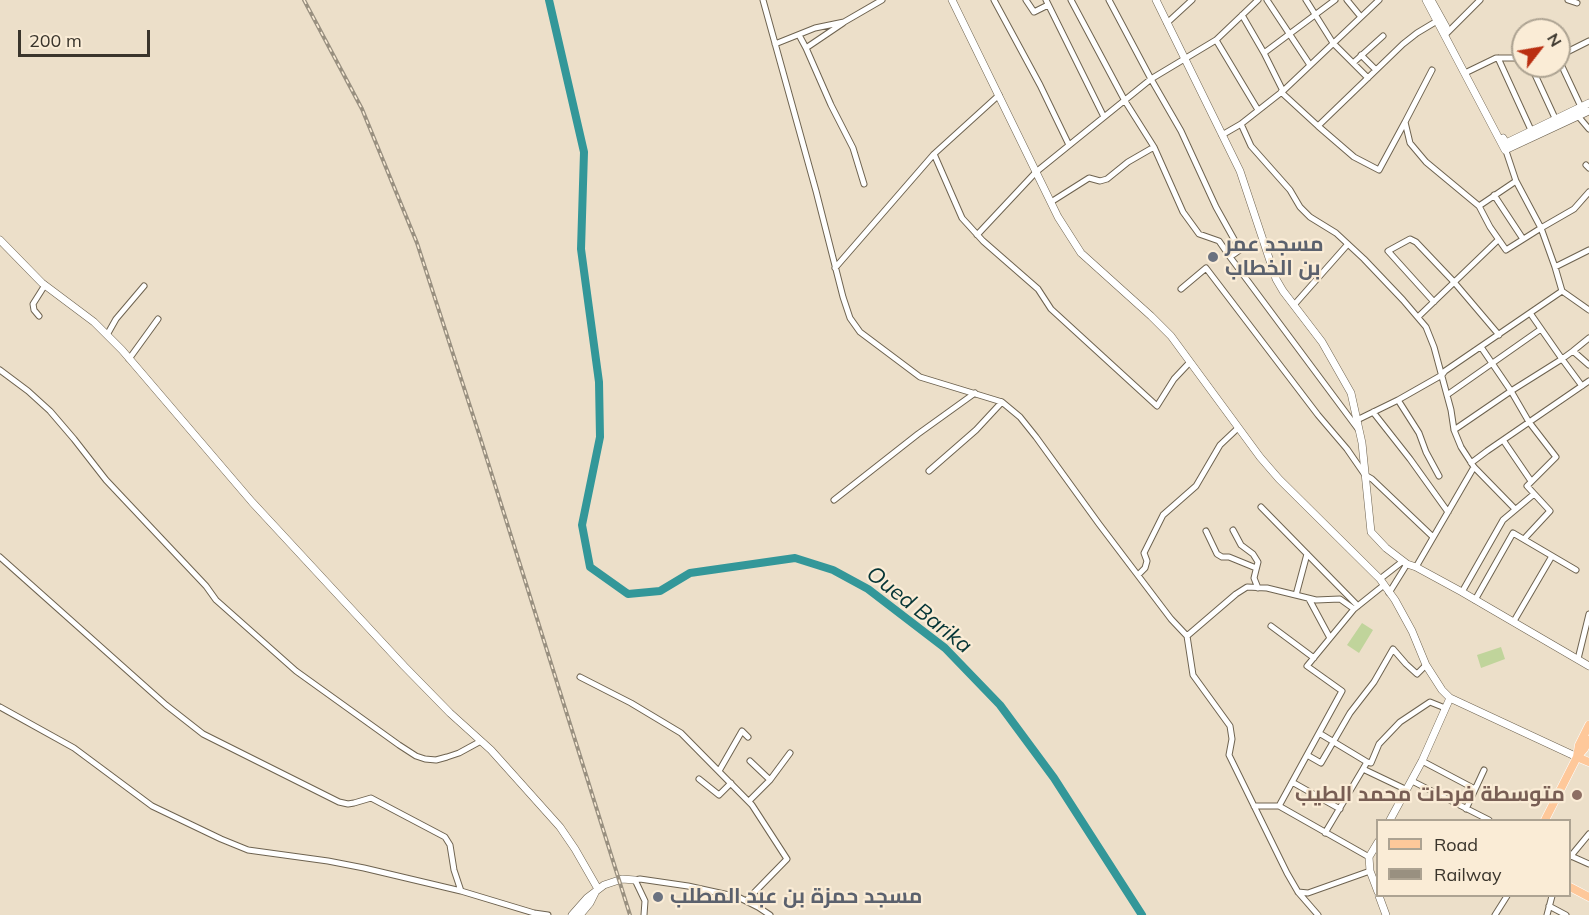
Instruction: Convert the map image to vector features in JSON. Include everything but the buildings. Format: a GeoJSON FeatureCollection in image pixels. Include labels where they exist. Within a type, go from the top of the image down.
{"type":"FeatureCollection","features":[{"type":"Feature","properties":{"kind":"main road"},"geometry":{"type":"LineString","coordinates":[[1577,757],[1579,745],[1589,724]]}},
{"type":"Feature","properties":{"kind":"main road"},"geometry":{"type":"LineString","coordinates":[[1546,819],[1577,757],[1589,740]]}},
{"type":"Feature","properties":{"kind":"main road"},"geometry":{"type":"LineString","coordinates":[[1577,757],[1589,762]]}},
{"type":"Feature","properties":{"kind":"main road"},"geometry":{"type":"LineString","coordinates":[[1571,888],[1589,897]]}},
{"type":"Feature","properties":{"kind":"street"},"geometry":{"type":"LineString","coordinates":[[763,0],[850,318],[860,332],[920,376],[1002,402],[1020,417],[1036,437],[1138,576],[1187,636],[1194,675],[1230,726],[1232,739],[1229,755],[1287,873],[1298,892],[1318,915]]}},
{"type":"Feature","properties":{"kind":"street"},"geometry":{"type":"LineString","coordinates":[[806,48],[882,0]]}},
{"type":"Feature","properties":{"kind":"street"},"geometry":{"type":"LineString","coordinates":[[952,0],[1058,217],[1081,254],[1171,336],[1238,428],[1279,478],[1382,582],[1395,600],[1412,631],[1426,665],[1442,690],[1450,698],[1577,757]]}},
{"type":"Feature","properties":{"kind":"street"},"geometry":{"type":"LineString","coordinates":[[994,0],[1040,85],[1069,145]]}},
{"type":"Feature","properties":{"kind":"street"},"geometry":{"type":"LineString","coordinates":[[1026,0],[1034,12],[1047,2],[1104,117]]}},
{"type":"Feature","properties":{"kind":"street"},"geometry":{"type":"LineString","coordinates":[[1071,0],[1125,101],[1154,147],[1183,212],[1199,234],[1219,241],[1359,430]]}},
{"type":"Feature","properties":{"kind":"street"},"geometry":{"type":"LineString","coordinates":[[1109,0],[1181,131],[1216,207],[1240,250],[1230,257]]}},
{"type":"Feature","properties":{"kind":"street"},"geometry":{"type":"LineString","coordinates":[[1156,0],[1240,171],[1276,279],[1322,342],[1351,393],[1359,430],[1371,532],[1405,563],[1514,621],[1589,666]]}},
{"type":"Feature","properties":{"kind":"street"},"geometry":{"type":"LineString","coordinates":[[1167,23],[1192,0]]}},
{"type":"Feature","properties":{"kind":"street"},"geometry":{"type":"LineString","coordinates":[[977,235],[1036,172],[1151,79],[1216,40],[1258,0]]}},
{"type":"Feature","properties":{"kind":"street"},"geometry":{"type":"LineString","coordinates":[[1267,0],[1310,65]]}},
{"type":"Feature","properties":{"kind":"street"},"geometry":{"type":"LineString","coordinates":[[1306,0],[1333,43],[1368,78]]}},
{"type":"Feature","properties":{"kind":"street"},"geometry":{"type":"LineString","coordinates":[[1264,53],[1335,0]]}},
{"type":"Feature","properties":{"kind":"street"},"geometry":{"type":"LineString","coordinates":[[1347,0],[1361,17]]}},
{"type":"Feature","properties":{"kind":"street"},"geometry":{"type":"LineString","coordinates":[[1222,135],[1241,124],[1282,91],[1379,0]]}},
{"type":"Feature","properties":{"kind":"street"},"geometry":{"type":"LineString","coordinates":[[1426,0],[1446,33]]}},
{"type":"Feature","properties":{"kind":"street"},"geometry":{"type":"LineString","coordinates":[[1431,0],[1505,147],[1516,182],[1541,228],[1556,267],[1562,291],[1589,310]]}},
{"type":"Feature","properties":{"kind":"street"},"geometry":{"type":"LineString","coordinates":[[1446,33],[1480,0]]}},
{"type":"Feature","properties":{"kind":"street"},"geometry":{"type":"LineString","coordinates":[[1568,0],[1577,3]]}},
{"type":"Feature","properties":{"kind":"street"},"geometry":{"type":"LineString","coordinates":[[1242,15],[1282,91],[1354,157],[1379,170],[1432,70]]}},
{"type":"Feature","properties":{"kind":"street"},"geometry":{"type":"LineString","coordinates":[[1318,126],[1417,33],[1437,21]]}},
{"type":"Feature","properties":{"kind":"street"},"geometry":{"type":"LineString","coordinates":[[775,44],[815,28],[844,22]]}},
{"type":"Feature","properties":{"kind":"street"},"geometry":{"type":"LineString","coordinates":[[815,28],[820,39]]}},
{"type":"Feature","properties":{"kind":"street"},"geometry":{"type":"LineString","coordinates":[[799,35],[853,148],[864,184]]}},
{"type":"Feature","properties":{"kind":"street"},"geometry":{"type":"LineString","coordinates":[[1353,63],[1383,36]]}},
{"type":"Feature","properties":{"kind":"street"},"geometry":{"type":"LineString","coordinates":[[1216,40],[1258,110]]}},
{"type":"Feature","properties":{"kind":"street"},"geometry":{"type":"LineString","coordinates":[[1571,51],[1589,41]]}},
{"type":"Feature","properties":{"kind":"street"},"geometry":{"type":"LineString","coordinates":[[1361,55],[1376,70]]}},
{"type":"Feature","properties":{"kind":"street"},"geometry":{"type":"LineString","coordinates":[[1467,72],[1498,58],[1511,57]]}},
{"type":"Feature","properties":{"kind":"street"},"geometry":{"type":"LineString","coordinates":[[1498,58],[1531,130]]}},
{"type":"Feature","properties":{"kind":"street"},"geometry":{"type":"LineString","coordinates":[[1537,78],[1555,118]]}},
{"type":"Feature","properties":{"kind":"street"},"geometry":{"type":"LineString","coordinates":[[1568,78],[1589,129]]}},
{"type":"Feature","properties":{"kind":"street"},"geometry":{"type":"LineString","coordinates":[[835,268],[934,154],[999,96]]}},
{"type":"Feature","properties":{"kind":"street"},"geometry":{"type":"LineString","coordinates":[[1505,147],[1583,112],[1589,103]]}},
{"type":"Feature","properties":{"kind":"street"},"geometry":{"type":"LineString","coordinates":[[1505,147],[1555,118],[1583,112]]}},
{"type":"Feature","properties":{"kind":"street"},"geometry":{"type":"LineString","coordinates":[[1405,122],[1410,143],[1426,162],[1479,206],[1506,250],[1574,209],[1589,192]]}},
{"type":"Feature","properties":{"kind":"street"},"geometry":{"type":"LineString","coordinates":[[1241,124],[1251,146],[1290,190],[1300,207],[1310,217],[1336,233],[1348,244],[1379,274],[1426,327],[1434,347],[1454,430],[1461,447],[1473,465],[1515,509]]}},
{"type":"Feature","properties":{"kind":"street"},"geometry":{"type":"LineString","coordinates":[[1051,202],[1089,178],[1100,181],[1107,179],[1128,162],[1154,147]]}},
{"type":"Feature","properties":{"kind":"street"},"geometry":{"type":"LineString","coordinates":[[934,154],[962,218],[977,235],[1038,289],[1051,309],[1157,406],[1174,378],[1190,362]]}},
{"type":"Feature","properties":{"kind":"street"},"geometry":{"type":"LineString","coordinates":[[1479,206],[1516,182]]}},
{"type":"Feature","properties":{"kind":"street"},"geometry":{"type":"LineString","coordinates":[[1494,195],[1523,239]]}},
{"type":"Feature","properties":{"kind":"street"},"geometry":{"type":"LineString","coordinates":[[0,240],[45,285],[94,322],[107,335],[252,502],[404,666],[450,713],[491,750],[560,827],[597,890]]}},
{"type":"Feature","properties":{"kind":"street"},"geometry":{"type":"LineString","coordinates":[[1434,302],[1388,251],[1406,240],[1413,240],[1454,282],[1499,335]]}},
{"type":"Feature","properties":{"kind":"street"},"geometry":{"type":"LineString","coordinates":[[1418,317],[1498,240]]}},
{"type":"Feature","properties":{"kind":"street"},"geometry":{"type":"LineString","coordinates":[[1294,305],[1348,244]]}},
{"type":"Feature","properties":{"kind":"street"},"geometry":{"type":"LineString","coordinates":[[1556,267],[1589,250]]}},
{"type":"Feature","properties":{"kind":"street"},"geometry":{"type":"LineString","coordinates":[[1181,289],[1206,268],[1365,475],[1433,537]]}},
{"type":"Feature","properties":{"kind":"street"},"geometry":{"type":"LineString","coordinates":[[39,316],[33,304],[45,285]]}},
{"type":"Feature","properties":{"kind":"street"},"geometry":{"type":"LineString","coordinates":[[107,335],[116,319],[144,286]]}},
{"type":"Feature","properties":{"kind":"street"},"geometry":{"type":"LineString","coordinates":[[1357,420],[1442,375],[1562,291]]}},
{"type":"Feature","properties":{"kind":"street"},"geometry":{"type":"LineString","coordinates":[[1530,313],[1582,386]]}},
{"type":"Feature","properties":{"kind":"street"},"geometry":{"type":"LineString","coordinates":[[129,359],[158,319]]}},
{"type":"Feature","properties":{"kind":"street"},"geometry":{"type":"LineString","coordinates":[[1447,395],[1541,329]]}},
{"type":"Feature","properties":{"kind":"street"},"geometry":{"type":"LineString","coordinates":[[1454,430],[1562,359],[1589,338]]}},
{"type":"Feature","properties":{"kind":"street"},"geometry":{"type":"LineString","coordinates":[[1481,347],[1529,422],[1556,457],[1527,486],[1550,511],[1524,539]]}},
{"type":"Feature","properties":{"kind":"street"},"geometry":{"type":"LineString","coordinates":[[1573,351],[1589,366]]}},
{"type":"Feature","properties":{"kind":"street"},"geometry":{"type":"LineString","coordinates":[[0,370],[50,411],[106,480],[206,586],[216,600],[297,671],[416,756],[436,760],[459,753],[481,741]]}},
{"type":"Feature","properties":{"kind":"street"},"geometry":{"type":"LineString","coordinates":[[1416,567],[1473,465],[1503,440],[1589,381]]}},
{"type":"Feature","properties":{"kind":"street"},"geometry":{"type":"LineString","coordinates":[[834,500],[975,393]]}},
{"type":"Feature","properties":{"kind":"street"},"geometry":{"type":"LineString","coordinates":[[1398,400],[1419,433],[1439,476]]}},
{"type":"Feature","properties":{"kind":"street"},"geometry":{"type":"LineString","coordinates":[[929,471],[976,430],[1002,402]]}},
{"type":"Feature","properties":{"kind":"street"},"geometry":{"type":"LineString","coordinates":[[1373,412],[1448,512]]}},
{"type":"Feature","properties":{"kind":"street"},"geometry":{"type":"LineString","coordinates":[[1138,576],[1145,568],[1147,561],[1144,554],[1163,516],[1196,486],[1220,445],[1238,428]]}},
{"type":"Feature","properties":{"kind":"street"},"geometry":{"type":"LineString","coordinates":[[1503,440],[1531,481]]}},
{"type":"Feature","properties":{"kind":"street"},"geometry":{"type":"LineString","coordinates":[[1462,592],[1503,520],[1534,494]]}},
{"type":"Feature","properties":{"kind":"street"},"geometry":{"type":"LineString","coordinates":[[1261,507],[1356,607]]}},
{"type":"Feature","properties":{"kind":"street"},"geometry":{"type":"LineString","coordinates":[[1233,530],[1241,545],[1253,554],[1258,562],[1254,578],[1258,588]]}},
{"type":"Feature","properties":{"kind":"street"},"geometry":{"type":"LineString","coordinates":[[1206,531],[1217,554],[1256,568]]}},
{"type":"Feature","properties":{"kind":"street"},"geometry":{"type":"LineString","coordinates":[[1475,600],[1513,533],[1576,570]]}},
{"type":"Feature","properties":{"kind":"street"},"geometry":{"type":"LineString","coordinates":[[1296,596],[1307,554]]}},
{"type":"Feature","properties":{"kind":"street"},"geometry":{"type":"LineString","coordinates":[[1514,621],[1552,556]]}},
{"type":"Feature","properties":{"kind":"street"},"geometry":{"type":"LineString","coordinates":[[0,557],[166,705],[202,734],[339,802],[354,804],[371,798],[445,837],[450,845],[454,870],[461,891]]}},
{"type":"Feature","properties":{"kind":"street"},"geometry":{"type":"LineString","coordinates":[[1279,806],[1342,691],[1307,666],[1356,607],[1405,563]]}},
{"type":"Feature","properties":{"kind":"street"},"geometry":{"type":"LineString","coordinates":[[1389,592],[1405,563]]}},
{"type":"Feature","properties":{"kind":"street"},"geometry":{"type":"LineString","coordinates":[[1187,636],[1246,587],[1267,588],[1316,600],[1340,600],[1356,607]]}},
{"type":"Feature","properties":{"kind":"street"},"geometry":{"type":"LineString","coordinates":[[1309,599],[1330,638]]}},
{"type":"Feature","properties":{"kind":"street"},"geometry":{"type":"LineString","coordinates":[[1578,659],[1589,614]]}},
{"type":"Feature","properties":{"kind":"street"},"geometry":{"type":"LineString","coordinates":[[1271,626],[1314,658]]}},
{"type":"Feature","properties":{"kind":"street"},"geometry":{"type":"LineString","coordinates":[[1306,755],[1321,763],[1350,713],[1374,682],[1393,649],[1417,674],[1426,665]]}},
{"type":"Feature","properties":{"kind":"street"},"geometry":{"type":"LineString","coordinates":[[580,677],[631,703],[681,733],[749,801],[787,859],[746,901]]}},
{"type":"Feature","properties":{"kind":"street"},"geometry":{"type":"LineString","coordinates":[[1391,819],[1422,761],[1450,698]]}},
{"type":"Feature","properties":{"kind":"street"},"geometry":{"type":"LineString","coordinates":[[1319,733],[1371,763],[1379,744],[1400,722],[1430,702],[1445,708]]}},
{"type":"Feature","properties":{"kind":"street"},"geometry":{"type":"LineString","coordinates":[[0,707],[74,748],[152,806],[248,850],[328,861],[461,891],[548,915]]}},
{"type":"Feature","properties":{"kind":"street"},"geometry":{"type":"LineString","coordinates":[[719,771],[742,731],[748,737]]}},
{"type":"Feature","properties":{"kind":"street"},"geometry":{"type":"LineString","coordinates":[[749,801],[770,780],[790,753]]}},
{"type":"Feature","properties":{"kind":"street"},"geometry":{"type":"LineString","coordinates":[[750,761],[770,780]]}},
{"type":"Feature","properties":{"kind":"street"},"geometry":{"type":"LineString","coordinates":[[1422,761],[1475,789]]}},
{"type":"Feature","properties":{"kind":"street"},"geometry":{"type":"LineString","coordinates":[[1325,833],[1367,762]]}},
{"type":"Feature","properties":{"kind":"street"},"geometry":{"type":"LineString","coordinates":[[1363,769],[1407,790]]}},
{"type":"Feature","properties":{"kind":"street"},"geometry":{"type":"LineString","coordinates":[[1466,809],[1484,770]]}},
{"type":"Feature","properties":{"kind":"street"},"geometry":{"type":"LineString","coordinates":[[699,779],[719,795],[731,783]]}},
{"type":"Feature","properties":{"kind":"street"},"geometry":{"type":"LineString","coordinates":[[1412,781],[1487,819]]}},
{"type":"Feature","properties":{"kind":"street"},"geometry":{"type":"LineString","coordinates":[[1292,782],[1340,809]]}},
{"type":"Feature","properties":{"kind":"street"},"geometry":{"type":"LineString","coordinates":[[1254,806],[1279,806],[1369,857]]}},
{"type":"Feature","properties":{"kind":"street"},"geometry":{"type":"LineString","coordinates":[[1571,855],[1588,836]]}},
{"type":"Feature","properties":{"kind":"street"},"geometry":{"type":"LineString","coordinates":[[1376,844],[1369,857],[1370,871],[1376,888]]}},
{"type":"Feature","properties":{"kind":"street"},"geometry":{"type":"LineString","coordinates":[[1571,856],[1589,864]]}},
{"type":"Feature","properties":{"kind":"street"},"geometry":{"type":"LineString","coordinates":[[1298,892],[1308,894],[1370,871]]}},
{"type":"Feature","properties":{"kind":"street"},"geometry":{"type":"LineString","coordinates":[[572,915],[597,890],[616,881],[640,879],[738,897],[770,915]]}},
{"type":"Feature","properties":{"kind":"street"},"geometry":{"type":"LineString","coordinates":[[635,880],[645,902],[646,913]]}},
{"type":"Feature","properties":{"kind":"street"},"geometry":{"type":"LineString","coordinates":[[580,915],[597,890]]}},
{"type":"Feature","properties":{"kind":"street"},"geometry":{"type":"LineString","coordinates":[[1379,897],[1386,915]]}},
{"type":"Feature","properties":{"kind":"street"},"geometry":{"type":"LineString","coordinates":[[1506,897],[1497,913],[1507,915]]}},
{"type":"Feature","properties":{"kind":"street"},"geometry":{"type":"LineString","coordinates":[[1547,915],[1552,897]]}},
{"type":"Feature","properties":{"kind":"street"},"geometry":{"type":"LineString","coordinates":[[1549,906],[1566,915]]}},
{"type":"Feature","properties":{"kind":"green space"},"geometry":{"type":"Polygon","coordinates":[[[1362,623],[1373,630],[1359,653],[1347,645],[1362,623]]]}},
{"type":"Feature","properties":{"kind":"green space"},"geometry":{"type":"Polygon","coordinates":[[[1501,647],[1505,659],[1481,668],[1477,655],[1501,647]]]}},
{"type":"Feature","properties":{"kind":"waterway","name":"Oued Barika"},"geometry":{"type":"LineString","coordinates":[[549,0],[584,152],[581,249],[599,382],[600,437],[582,525],[590,567],[628,594],[660,591],[690,573],[795,558],[833,570],[868,589],[945,648],[1000,705],[1054,778],[1142,915]]}},
{"type":"Feature","properties":{"kind":"railway"},"geometry":{"type":"LineString","coordinates":[[304,0],[362,109],[417,243],[630,915]]}},
{"type":"Feature","properties":{"kind":"place","name":"مسجد عمر بن الخطاب"},"geometry":{"type":"Point","coordinates":[1213,257]}},
{"type":"Feature","properties":{"kind":"place","name":"متوسطة فرحات محمد الطيب"},"geometry":{"type":"Point","coordinates":[1577,795]}},
{"type":"Feature","properties":{"kind":"place","name":"مسجد حمزة بن عبد المطلب"},"geometry":{"type":"Point","coordinates":[658,897]}}]}
